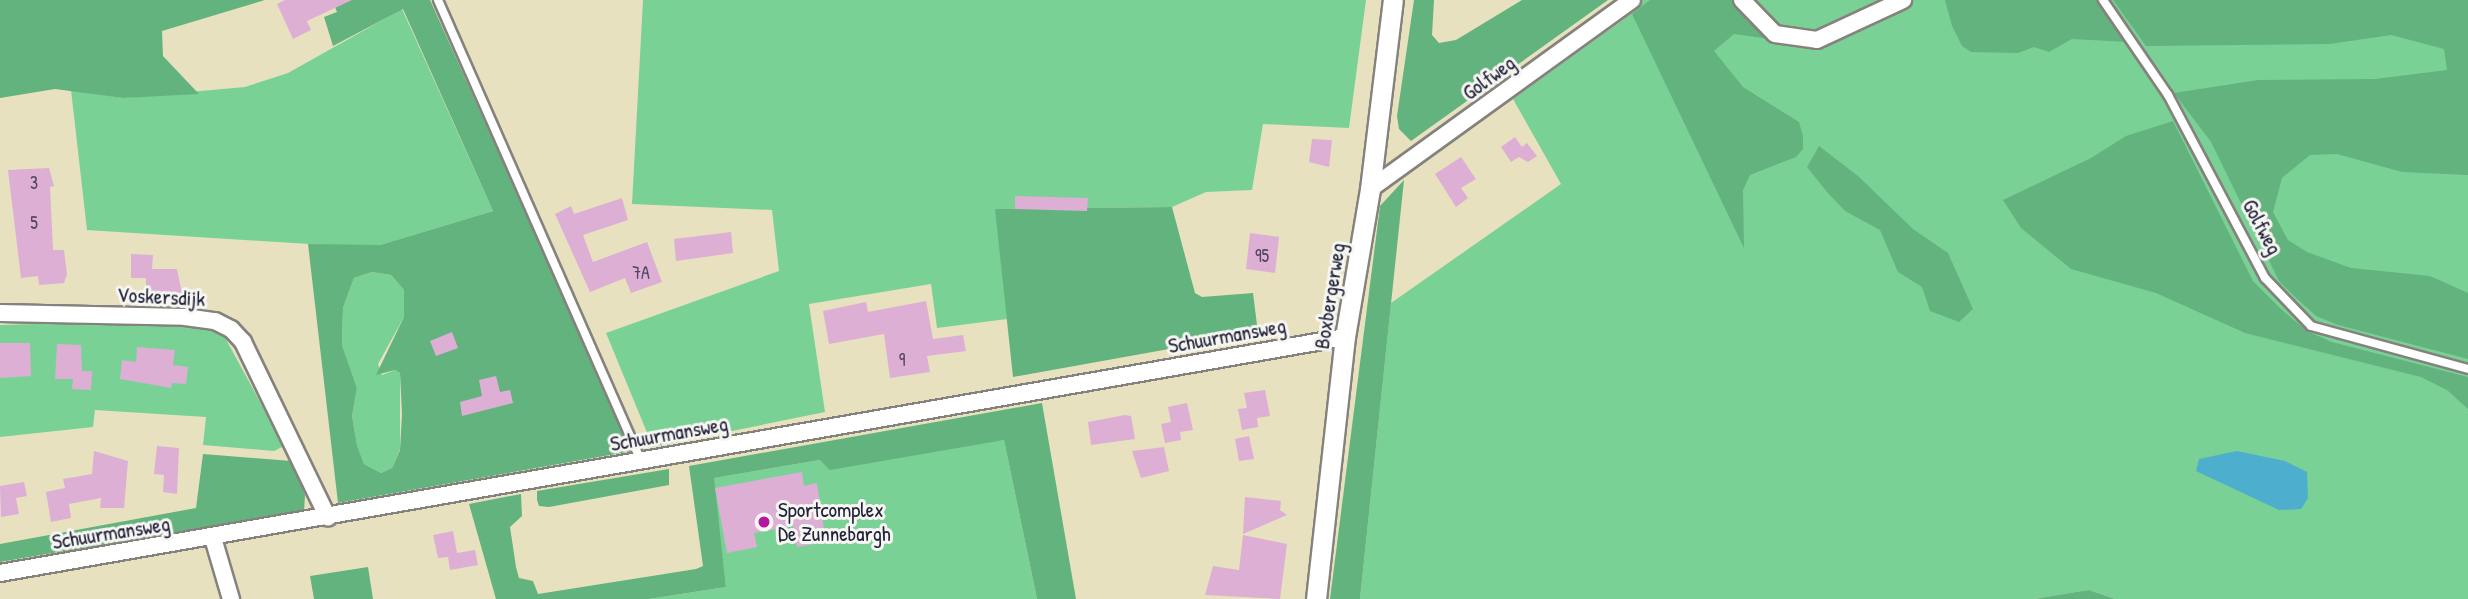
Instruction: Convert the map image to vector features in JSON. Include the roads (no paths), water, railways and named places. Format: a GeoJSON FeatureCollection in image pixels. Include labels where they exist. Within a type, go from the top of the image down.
{"type":"FeatureCollection","features":[{"type":"Feature","properties":{"kind":"street","name":"Boxbergerweg"},"geometry":{"type":"LineString","coordinates":[[1316,599],[1345,337],[1370,189],[1393,0]]}},
{"type":"Feature","properties":{"kind":"street","name":"Golfweg"},"geometry":{"type":"LineString","coordinates":[[1370,189],[1632,0]]}},
{"type":"Feature","properties":{"kind":"street"},"geometry":{"type":"LineString","coordinates":[[1742,0],[1775,34],[1817,40],[1903,0]]}},
{"type":"Feature","properties":{"kind":"street","name":"Voskersdijk"},"geometry":{"type":"LineString","coordinates":[[0,313],[185,317],[215,321],[231,329],[243,342],[328,518]]}},
{"type":"Feature","properties":{"kind":"street","name":"Schuurmansweg"},"geometry":{"type":"LineString","coordinates":[[0,573],[328,518],[1345,337]]}},
{"type":"Feature","properties":{"kind":"street"},"geometry":{"type":"LineString","coordinates":[[213,538],[231,599]]}},
{"type":"Feature","properties":{"kind":"lane"},"geometry":{"type":"LineString","coordinates":[[438,0],[640,461]]}},
{"type":"Feature","properties":{"kind":"lane","name":"Golfweg"},"geometry":{"type":"LineString","coordinates":[[2103,0],[2168,95],[2265,278],[2311,326],[2468,369]]}},
{"type":"Feature","properties":{"kind":"water"},"geometry":{"type":"Polygon","coordinates":[[[2237,451],[2285,461],[2307,472],[2308,498],[2301,509],[2279,510],[2196,471],[2199,459],[2237,451]]]}},
{"type":"Feature","properties":{"kind":"place","name":"Sportcomplex De Zunnebargh"},"geometry":{"type":"Point","coordinates":[764,522]}}]}
